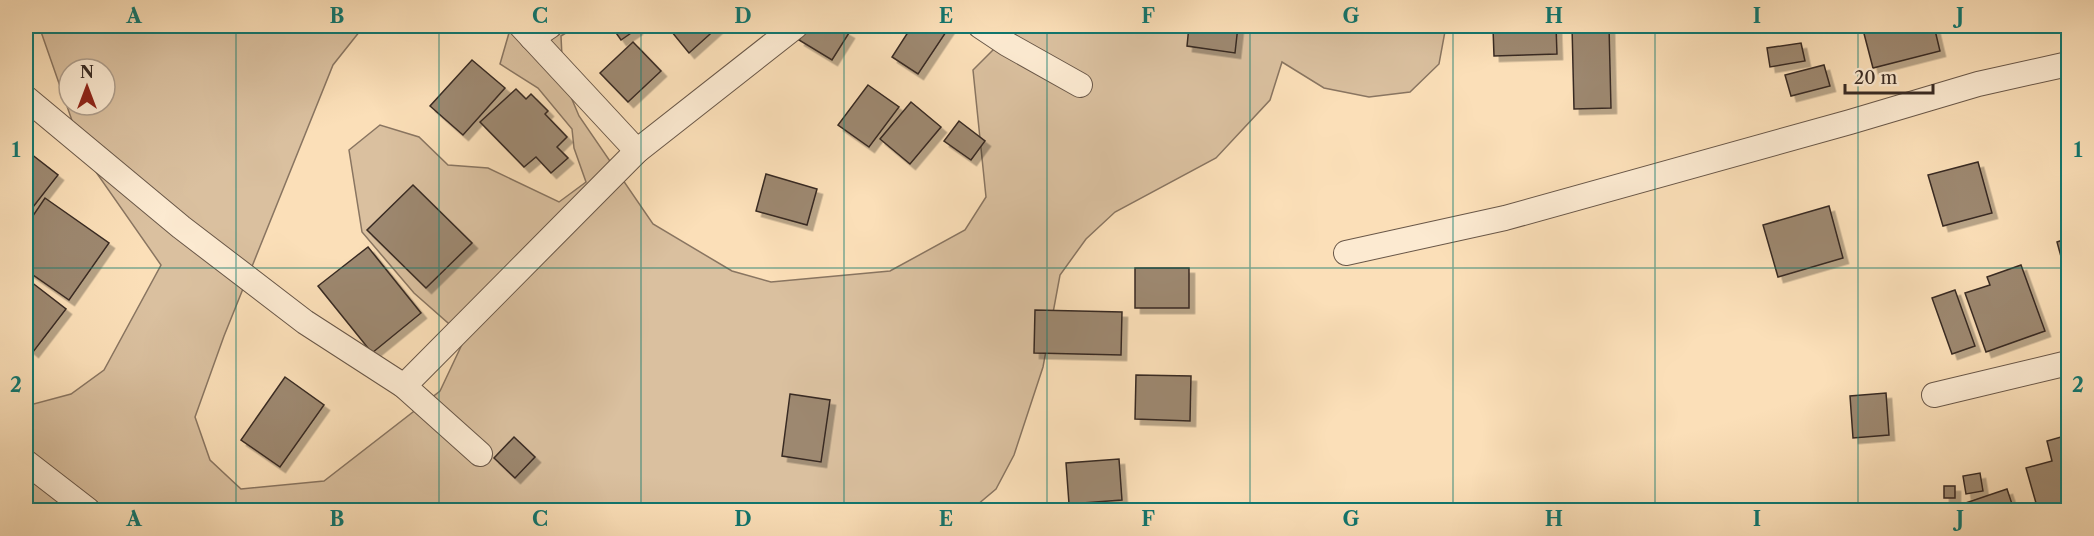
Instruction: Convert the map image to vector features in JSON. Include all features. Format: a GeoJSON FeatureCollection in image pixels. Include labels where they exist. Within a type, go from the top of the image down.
{"type":"FeatureCollection","features":[{"type":"Feature","properties":{"kind":"street"},"geometry":{"type":"LineString","coordinates":[[404,386],[637,151],[796,26]]}},
{"type":"Feature","properties":{"kind":"street"},"geometry":{"type":"LineString","coordinates":[[980,26],[1006,44],[1080,84]]}},
{"type":"Feature","properties":{"kind":"street"},"geometry":{"type":"LineString","coordinates":[[534,30],[637,151]]}},
{"type":"Feature","properties":{"kind":"street"},"geometry":{"type":"LineString","coordinates":[[1347,253],[1505,218],[1978,84],[2068,64]]}},
{"type":"Feature","properties":{"kind":"street"},"geometry":{"type":"LineString","coordinates":[[26,98],[181,227],[304,322],[404,386],[480,454]]}},
{"type":"Feature","properties":{"kind":"street"},"geometry":{"type":"LineString","coordinates":[[1934,395],[2068,363]]}},
{"type":"Feature","properties":{"kind":"street"},"geometry":{"type":"LineString","coordinates":[[26,462],[88,510]]}},
{"type":"Feature","properties":{"kind":"shaded area"},"geometry":{"type":"Polygon","coordinates":[[[39,26],[364,26],[333,65],[224,336],[195,417],[210,460],[241,489],[324,481],[440,391],[465,338],[414,293],[362,232],[349,150],[380,125],[419,137],[448,165],[488,168],[559,202],[586,182],[574,148],[572,129],[538,88],[500,64],[511,26],[577,26],[561,36],[563,78],[579,116],[653,224],[732,271],[771,282],[890,271],[965,230],[986,197],[973,70],[1017,26],[1446,26],[1439,64],[1410,92],[1369,97],[1324,88],[1282,62],[1270,100],[1216,158],[1115,212],[1086,239],[1060,275],[1043,367],[1014,455],[996,489],[971,510],[26,510],[26,406],[71,394],[104,370],[161,265],[84,155],[71,117],[117,117],[117,57],[57,57],[57,78],[39,26]]]}},
{"type":"Feature","properties":{"kind":"building"},"geometry":{"type":"Polygon","coordinates":[[[620,26],[634,26],[637,29],[621,40],[614,30],[620,26]]]}},
{"type":"Feature","properties":{"kind":"building"},"geometry":{"type":"Polygon","coordinates":[[[667,26],[719,26],[689,53],[667,26]]]}},
{"type":"Feature","properties":{"kind":"building"},"geometry":{"type":"Polygon","coordinates":[[[808,26],[837,26],[849,33],[832,60],[799,40],[808,26]]]}},
{"type":"Feature","properties":{"kind":"building"},"geometry":{"type":"Polygon","coordinates":[[[912,26],[950,26],[918,74],[892,57],[912,26]]]}},
{"type":"Feature","properties":{"kind":"building"},"geometry":{"type":"Polygon","coordinates":[[[1189,26],[1238,26],[1235,53],[1187,46],[1189,26]]]}},
{"type":"Feature","properties":{"kind":"building"},"geometry":{"type":"Polygon","coordinates":[[[1556,26],[1557,54],[1494,56],[1493,28],[1556,26]]]}},
{"type":"Feature","properties":{"kind":"building"},"geometry":{"type":"Polygon","coordinates":[[[1572,26],[1609,26],[1611,108],[1574,109],[1572,26]]]}},
{"type":"Feature","properties":{"kind":"building"},"geometry":{"type":"Polygon","coordinates":[[[1862,26],[1934,26],[1940,51],[1873,68],[1862,26]]]}},
{"type":"Feature","properties":{"kind":"building"},"geometry":{"type":"Polygon","coordinates":[[[633,42],[661,71],[628,102],[600,73],[633,42]]]}},
{"type":"Feature","properties":{"kind":"building"},"geometry":{"type":"Polygon","coordinates":[[[1801,43],[1805,61],[1770,67],[1767,48],[1801,43]]]}},
{"type":"Feature","properties":{"kind":"building"},"geometry":{"type":"Polygon","coordinates":[[[472,60],[505,88],[463,135],[430,106],[472,60]]]}},
{"type":"Feature","properties":{"kind":"building"},"geometry":{"type":"Polygon","coordinates":[[[1824,65],[1830,86],[1791,96],[1785,75],[1824,65]]]}},
{"type":"Feature","properties":{"kind":"building"},"geometry":{"type":"Polygon","coordinates":[[[868,85],[899,107],[869,147],[838,125],[868,85]]]}},
{"type":"Feature","properties":{"kind":"building"},"geometry":{"type":"Polygon","coordinates":[[[516,89],[526,99],[531,94],[548,111],[545,114],[567,137],[557,147],[568,158],[551,173],[536,157],[524,167],[480,122],[516,89]]]}},
{"type":"Feature","properties":{"kind":"building"},"geometry":{"type":"Polygon","coordinates":[[[911,102],[941,127],[910,164],[880,139],[911,102]]]}},
{"type":"Feature","properties":{"kind":"building"},"geometry":{"type":"Polygon","coordinates":[[[959,121],[985,141],[971,160],[944,141],[959,121]]]}},
{"type":"Feature","properties":{"kind":"building"},"geometry":{"type":"Polygon","coordinates":[[[26,150],[58,175],[26,216],[26,150]]]}},
{"type":"Feature","properties":{"kind":"building"},"geometry":{"type":"Polygon","coordinates":[[[1978,162],[1992,213],[1943,226],[1928,175],[1978,162]]]}},
{"type":"Feature","properties":{"kind":"building"},"geometry":{"type":"Polygon","coordinates":[[[766,174],[817,189],[807,225],[756,211],[766,174]]]}},
{"type":"Feature","properties":{"kind":"building"},"geometry":{"type":"Polygon","coordinates":[[[413,185],[472,243],[426,288],[367,230],[413,185]]]}},
{"type":"Feature","properties":{"kind":"building"},"geometry":{"type":"Polygon","coordinates":[[[45,198],[109,243],[69,300],[26,270],[26,226],[45,198]]]}},
{"type":"Feature","properties":{"kind":"building"},"geometry":{"type":"Polygon","coordinates":[[[1829,206],[1843,258],[1778,277],[1763,225],[1829,206]]]}},
{"type":"Feature","properties":{"kind":"building"},"geometry":{"type":"Polygon","coordinates":[[[2068,238],[2068,282],[2057,242],[2068,238]]]}},
{"type":"Feature","properties":{"kind":"building"},"geometry":{"type":"Polygon","coordinates":[[[368,247],[421,313],[372,353],[318,286],[368,247]]]}},
{"type":"Feature","properties":{"kind":"building"},"geometry":{"type":"Polygon","coordinates":[[[2021,265],[2045,331],[1986,352],[1965,293],[1990,285],[1987,277],[2021,265]]]}},
{"type":"Feature","properties":{"kind":"building"},"geometry":{"type":"Polygon","coordinates":[[[1135,268],[1189,268],[1189,308],[1135,308],[1135,268]]]}},
{"type":"Feature","properties":{"kind":"building"},"geometry":{"type":"Polygon","coordinates":[[[26,278],[66,309],[33,352],[26,346],[26,278]]]}},
{"type":"Feature","properties":{"kind":"building"},"geometry":{"type":"Polygon","coordinates":[[[1955,290],[1975,346],[1952,354],[1932,298],[1955,290]]]}},
{"type":"Feature","properties":{"kind":"building"},"geometry":{"type":"Polygon","coordinates":[[[1035,310],[1122,312],[1121,355],[1034,353],[1035,310]]]}},
{"type":"Feature","properties":{"kind":"building"},"geometry":{"type":"Polygon","coordinates":[[[1136,375],[1191,376],[1190,421],[1135,419],[1136,375]]]}},
{"type":"Feature","properties":{"kind":"building"},"geometry":{"type":"Polygon","coordinates":[[[285,377],[324,405],[280,467],[241,440],[285,377]]]}},
{"type":"Feature","properties":{"kind":"building"},"geometry":{"type":"Polygon","coordinates":[[[1886,393],[1889,435],[1853,438],[1850,396],[1886,393]]]}},
{"type":"Feature","properties":{"kind":"building"},"geometry":{"type":"Polygon","coordinates":[[[790,394],[830,400],[821,462],[782,456],[790,394]]]}},
{"type":"Feature","properties":{"kind":"building"},"geometry":{"type":"Polygon","coordinates":[[[2068,435],[2068,510],[2038,510],[2026,468],[2052,461],[2047,441],[2068,435]]]}},
{"type":"Feature","properties":{"kind":"building"},"geometry":{"type":"Polygon","coordinates":[[[514,437],[535,457],[515,478],[494,458],[514,437]]]}},
{"type":"Feature","properties":{"kind":"building"},"geometry":{"type":"Polygon","coordinates":[[[1119,459],[1122,500],[1069,504],[1066,463],[1119,459]]]}},
{"type":"Feature","properties":{"kind":"building"},"geometry":{"type":"Polygon","coordinates":[[[1980,473],[1983,491],[1966,494],[1963,476],[1980,473]]]}},
{"type":"Feature","properties":{"kind":"building"},"geometry":{"type":"Polygon","coordinates":[[[1944,486],[1955,486],[1955,498],[1944,498],[1944,486]]]}},
{"type":"Feature","properties":{"kind":"building"},"geometry":{"type":"Polygon","coordinates":[[[2007,489],[2014,510],[1945,510],[2007,489]]]}},
{"type":"Feature","properties":{"kind":"building"},"geometry":{"type":"Polygon","coordinates":[[[1120,505],[1120,510],[1085,510],[1085,506],[1120,505]]]}}]}
